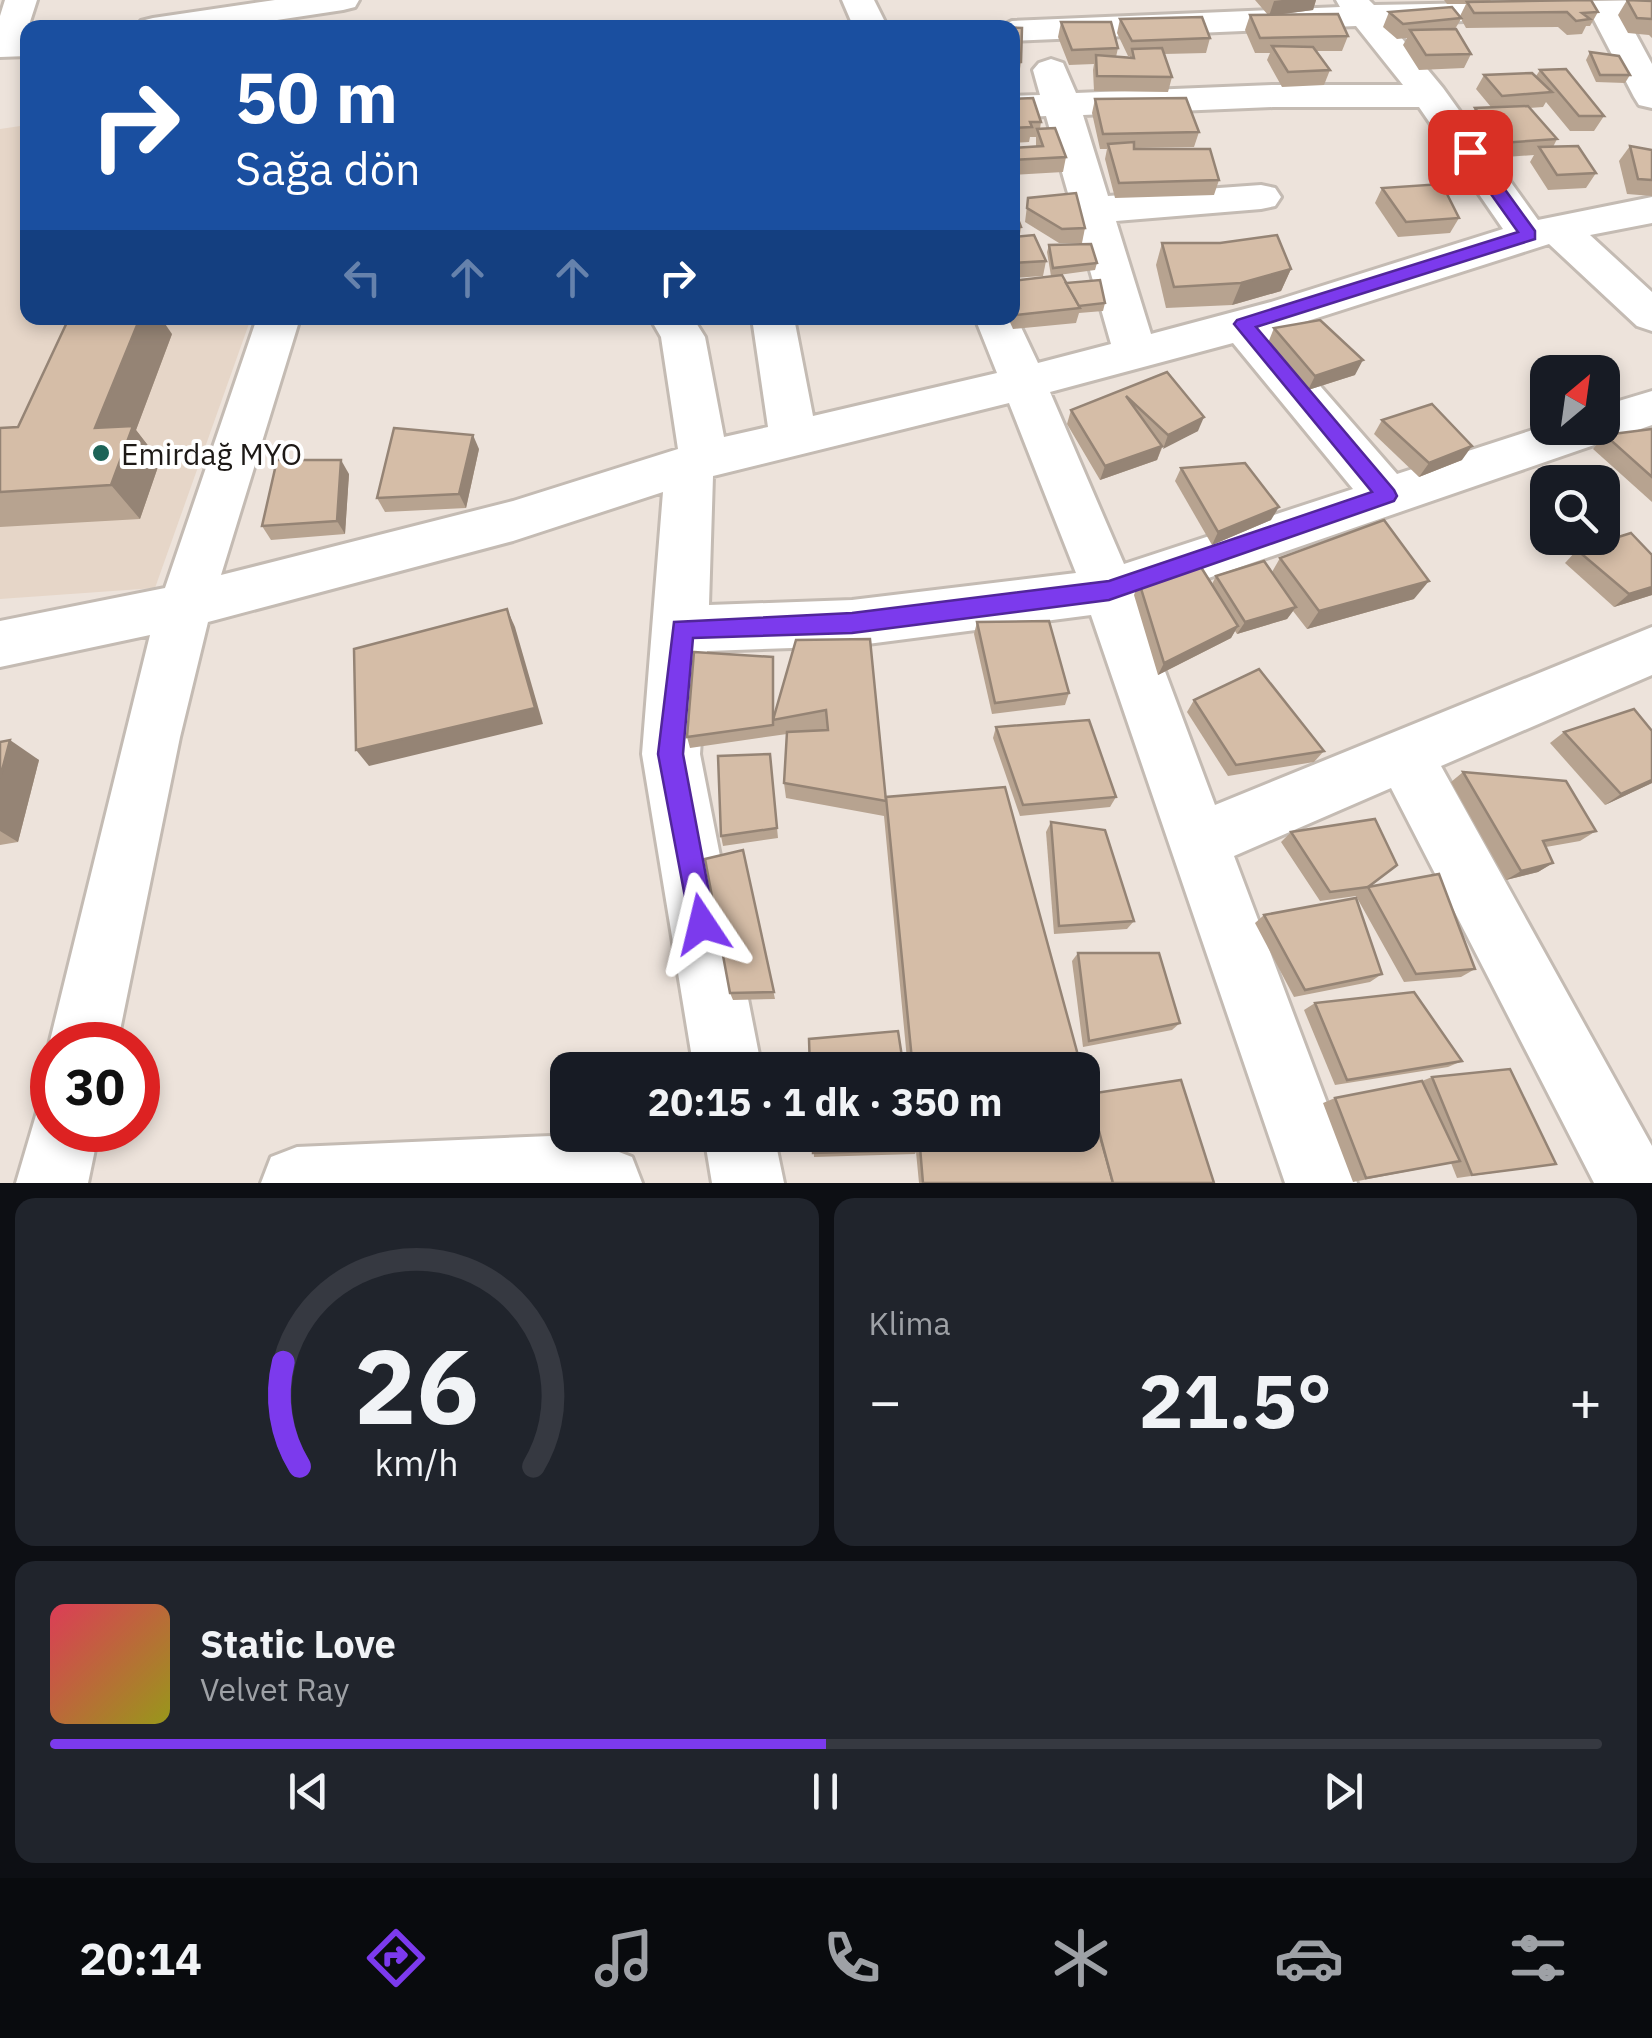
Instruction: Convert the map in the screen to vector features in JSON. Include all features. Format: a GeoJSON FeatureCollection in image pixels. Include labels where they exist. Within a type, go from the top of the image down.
{"type":"FeatureCollection","features":[{"type":"Feature","properties":{"kind":"street"},"geometry":{"type":"LineString","coordinates":[[20,47],[8,49],[21,0]]}},
{"type":"Feature","properties":{"kind":"street"},"geometry":{"type":"LineString","coordinates":[[208,20],[343,0]]}},
{"type":"Feature","properties":{"kind":"street"},"geometry":{"type":"LineString","coordinates":[[1135,352],[1060,103],[1026,30],[1359,9],[1652,3]]}},
{"type":"Feature","properties":{"kind":"street"},"geometry":{"type":"LineString","coordinates":[[1603,5],[1652,98]]}},
{"type":"Feature","properties":{"kind":"street"},"geometry":{"type":"LineString","coordinates":[[1359,9],[1543,232],[1652,316]]}},
{"type":"Feature","properties":{"kind":"street"},"geometry":{"type":"LineString","coordinates":[[1020,106],[1430,96]]}},
{"type":"Feature","properties":{"kind":"street"},"geometry":{"type":"LineString","coordinates":[[1094,210],[1261,197]]}},
{"type":"Feature","properties":{"kind":"street"},"geometry":{"type":"LineString","coordinates":[[0,644],[186,606],[513,521],[696,462],[1024,383],[1243,324],[1543,232],[1652,210]]}},
{"type":"Feature","properties":{"kind":"street"},"geometry":{"type":"LineString","coordinates":[[1243,324],[1387,496]]}},
{"type":"Feature","properties":{"kind":"street"},"geometry":{"type":"LineString","coordinates":[[88,1022],[151,737],[186,606],[286,325]]}},
{"type":"Feature","properties":{"kind":"street"},"geometry":{"type":"LineString","coordinates":[[675,325],[683,336],[696,462],[671,754],[725,1052]]}},
{"type":"Feature","properties":{"kind":"street"},"geometry":{"type":"LineString","coordinates":[[774,325],[794,438]]}},
{"type":"Feature","properties":{"kind":"street"},"geometry":{"type":"LineString","coordinates":[[1000,325],[1109,590],[1321,1183]]}},
{"type":"Feature","properties":{"kind":"street"},"geometry":{"type":"LineString","coordinates":[[1620,418],[1652,408]]}},
{"type":"Feature","properties":{"kind":"street"},"geometry":{"type":"LineString","coordinates":[[682,629],[852,623],[1109,590],[1542,445]]}},
{"type":"Feature","properties":{"kind":"street"},"geometry":{"type":"LineString","coordinates":[[1199,841],[1652,650]]}},
{"type":"Feature","properties":{"kind":"street"},"geometry":{"type":"LineString","coordinates":[[1404,754],[1633,1183]]}},
{"type":"Feature","properties":{"kind":"street"},"geometry":{"type":"LineString","coordinates":[[52,1183],[59,1152]]}},
{"type":"Feature","properties":{"kind":"street"},"geometry":{"type":"LineString","coordinates":[[742,1152],[748,1183]]}},
{"type":"Feature","properties":{"kind":"street"},"geometry":{"type":"LineString","coordinates":[[297,1183],[552,1172],[606,1183]]}},
{"type":"Feature","properties":{"kind":"shaded area","name":"Emirdağ MYO"},"geometry":{"type":"Polygon","coordinates":[[[20,126],[20,325],[249,325],[155,588],[0,599],[0,129],[20,126]]]}},
{"type":"Feature","properties":{"kind":"building"},"geometry":{"type":"Polygon","coordinates":[[[1591,0],[1598,12],[1582,13],[1590,19],[1576,21],[1567,12],[1474,13],[1467,2],[1591,0]]]}},
{"type":"Feature","properties":{"kind":"building"},"geometry":{"type":"Polygon","coordinates":[[[1627,0],[1652,1],[1652,19],[1637,18],[1627,0]]]}},
{"type":"Feature","properties":{"kind":"building"},"geometry":{"type":"Polygon","coordinates":[[[1452,7],[1461,18],[1403,24],[1389,12],[1452,7]]]}},
{"type":"Feature","properties":{"kind":"building"},"geometry":{"type":"Polygon","coordinates":[[[1338,14],[1348,36],[1260,38],[1250,15],[1338,14]]]}},
{"type":"Feature","properties":{"kind":"building"},"geometry":{"type":"Polygon","coordinates":[[[1202,17],[1210,38],[1132,41],[1120,19],[1202,17]]]}},
{"type":"Feature","properties":{"kind":"building"},"geometry":{"type":"Polygon","coordinates":[[[1061,22],[1111,22],[1118,48],[1072,50],[1061,22]]]}},
{"type":"Feature","properties":{"kind":"building"},"geometry":{"type":"Polygon","coordinates":[[[1456,29],[1471,54],[1426,55],[1410,30],[1456,29]]]}},
{"type":"Feature","properties":{"kind":"building"},"geometry":{"type":"Polygon","coordinates":[[[1272,46],[1313,47],[1330,70],[1288,72],[1272,46]]]}},
{"type":"Feature","properties":{"kind":"building"},"geometry":{"type":"Polygon","coordinates":[[[1162,48],[1172,77],[1097,76],[1096,55],[1134,58],[1132,49],[1162,48]]]}},
{"type":"Feature","properties":{"kind":"building"},"geometry":{"type":"Polygon","coordinates":[[[1590,52],[1619,56],[1630,75],[1600,75],[1590,52]]]}},
{"type":"Feature","properties":{"kind":"building"},"geometry":{"type":"Polygon","coordinates":[[[1566,69],[1604,116],[1579,116],[1540,70],[1566,69]]]}},
{"type":"Feature","properties":{"kind":"building"},"geometry":{"type":"Polygon","coordinates":[[[1532,73],[1552,92],[1502,96],[1484,75],[1532,73]]]}},
{"type":"Feature","properties":{"kind":"building"},"geometry":{"type":"Polygon","coordinates":[[[1033,98],[1041,122],[1020,128],[1020,99],[1033,98]]]}},
{"type":"Feature","properties":{"kind":"building"},"geometry":{"type":"Polygon","coordinates":[[[1186,98],[1199,132],[1103,134],[1095,99],[1186,98]]]}},
{"type":"Feature","properties":{"kind":"building"},"geometry":{"type":"Polygon","coordinates":[[[1528,106],[1557,139],[1500,143],[1475,108],[1528,106]]]}},
{"type":"Feature","properties":{"kind":"building"},"geometry":{"type":"Polygon","coordinates":[[[1055,128],[1066,157],[1020,160],[1020,147],[1043,146],[1037,129],[1055,128]]]}},
{"type":"Feature","properties":{"kind":"building"},"geometry":{"type":"Polygon","coordinates":[[[1134,142],[1134,149],[1210,149],[1219,180],[1119,183],[1108,144],[1134,142]]]}},
{"type":"Feature","properties":{"kind":"building"},"geometry":{"type":"Polygon","coordinates":[[[1578,146],[1596,173],[1557,175],[1539,147],[1578,146]]]}},
{"type":"Feature","properties":{"kind":"building"},"geometry":{"type":"Polygon","coordinates":[[[1630,146],[1652,150],[1652,180],[1638,179],[1630,146]]]}},
{"type":"Feature","properties":{"kind":"building"},"geometry":{"type":"Polygon","coordinates":[[[1442,184],[1459,218],[1406,222],[1382,188],[1442,184]]]}},
{"type":"Feature","properties":{"kind":"building"},"geometry":{"type":"Polygon","coordinates":[[[1076,193],[1085,228],[1062,229],[1027,208],[1028,198],[1076,193]]]}},
{"type":"Feature","properties":{"kind":"building"},"geometry":{"type":"Polygon","coordinates":[[[1034,235],[1046,261],[1020,263],[1020,236],[1034,235]]]}},
{"type":"Feature","properties":{"kind":"building"},"geometry":{"type":"Polygon","coordinates":[[[1277,235],[1291,269],[1241,283],[1174,287],[1162,243],[1220,243],[1277,235]]]}},
{"type":"Feature","properties":{"kind":"building"},"geometry":{"type":"Polygon","coordinates":[[[1091,244],[1097,263],[1053,268],[1049,245],[1091,244]]]}},
{"type":"Feature","properties":{"kind":"building"},"geometry":{"type":"Polygon","coordinates":[[[1062,275],[1080,308],[1020,315],[1020,280],[1062,275]]]}},
{"type":"Feature","properties":{"kind":"building"},"geometry":{"type":"Polygon","coordinates":[[[1100,280],[1105,303],[1079,306],[1066,283],[1100,280]]]}},
{"type":"Feature","properties":{"kind":"building"},"geometry":{"type":"Polygon","coordinates":[[[1320,320],[1363,360],[1315,376],[1274,328],[1320,320]]]}},
{"type":"Feature","properties":{"kind":"building"},"geometry":{"type":"Polygon","coordinates":[[[66,325],[137,325],[95,428],[133,426],[111,485],[0,492],[0,428],[18,427],[66,325]]]}},
{"type":"Feature","properties":{"kind":"building"},"geometry":{"type":"Polygon","coordinates":[[[1167,372],[1204,417],[1168,435],[1126,396],[1162,446],[1105,466],[1071,410],[1167,372]]]}},
{"type":"Feature","properties":{"kind":"building"},"geometry":{"type":"Polygon","coordinates":[[[1432,404],[1472,446],[1429,463],[1382,420],[1432,404]]]}},
{"type":"Feature","properties":{"kind":"building"},"geometry":{"type":"Polygon","coordinates":[[[394,428],[473,435],[459,494],[377,498],[394,428]]]}},
{"type":"Feature","properties":{"kind":"building"},"geometry":{"type":"Polygon","coordinates":[[[1652,429],[1652,477],[1616,445],[1620,445],[1620,433],[1652,429]]]}},
{"type":"Feature","properties":{"kind":"building"},"geometry":{"type":"Polygon","coordinates":[[[277,460],[341,460],[337,521],[262,526],[277,460]]]}},
{"type":"Feature","properties":{"kind":"building"},"geometry":{"type":"Polygon","coordinates":[[[1245,463],[1279,507],[1218,532],[1181,468],[1245,463]]]}},
{"type":"Feature","properties":{"kind":"building"},"geometry":{"type":"Polygon","coordinates":[[[1384,520],[1429,581],[1319,611],[1280,558],[1384,520]]]}},
{"type":"Feature","properties":{"kind":"building"},"geometry":{"type":"Polygon","coordinates":[[[1631,533],[1652,555],[1652,587],[1629,594],[1583,555],[1620,555],[1620,536],[1631,533]]]}},
{"type":"Feature","properties":{"kind":"building"},"geometry":{"type":"Polygon","coordinates":[[[1264,561],[1296,607],[1245,622],[1216,576],[1264,561]]]}},
{"type":"Feature","properties":{"kind":"building"},"geometry":{"type":"Polygon","coordinates":[[[1199,564],[1238,626],[1164,663],[1139,582],[1199,564]]]}},
{"type":"Feature","properties":{"kind":"building"},"geometry":{"type":"Polygon","coordinates":[[[507,609],[535,708],[356,750],[354,649],[507,609]]]}},
{"type":"Feature","properties":{"kind":"building"},"geometry":{"type":"Polygon","coordinates":[[[1049,621],[1069,693],[995,703],[977,622],[1049,621]]]}},
{"type":"Feature","properties":{"kind":"building"},"geometry":{"type":"Polygon","coordinates":[[[870,639],[886,801],[784,783],[787,732],[828,730],[826,710],[773,720],[796,640],[870,639]]]}},
{"type":"Feature","properties":{"kind":"building"},"geometry":{"type":"Polygon","coordinates":[[[694,652],[773,657],[773,725],[687,737],[694,652]]]}},
{"type":"Feature","properties":{"kind":"building"},"geometry":{"type":"Polygon","coordinates":[[[1259,669],[1324,751],[1236,765],[1194,700],[1259,669]]]}},
{"type":"Feature","properties":{"kind":"building"},"geometry":{"type":"Polygon","coordinates":[[[1634,709],[1652,731],[1652,780],[1621,794],[1564,732],[1634,709]]]}},
{"type":"Feature","properties":{"kind":"building"},"geometry":{"type":"Polygon","coordinates":[[[1089,720],[1116,797],[1023,805],[996,727],[1089,720]]]}},
{"type":"Feature","properties":{"kind":"building"},"geometry":{"type":"Polygon","coordinates":[[[10,740],[0,778],[0,742],[10,740]]]}},
{"type":"Feature","properties":{"kind":"building"},"geometry":{"type":"Polygon","coordinates":[[[770,754],[777,828],[721,836],[718,756],[770,754]]]}},
{"type":"Feature","properties":{"kind":"building"},"geometry":{"type":"Polygon","coordinates":[[[1463,772],[1566,781],[1596,831],[1543,841],[1553,863],[1521,871],[1463,772]]]}},
{"type":"Feature","properties":{"kind":"building"},"geometry":{"type":"Polygon","coordinates":[[[1005,787],[1077,1052],[911,1052],[886,797],[1005,787]]]}},
{"type":"Feature","properties":{"kind":"building"},"geometry":{"type":"Polygon","coordinates":[[[1375,819],[1397,865],[1368,887],[1330,892],[1291,832],[1375,819]]]}},
{"type":"Feature","properties":{"kind":"building"},"geometry":{"type":"Polygon","coordinates":[[[1051,822],[1105,830],[1134,921],[1059,926],[1051,822]]]}},
{"type":"Feature","properties":{"kind":"building"},"geometry":{"type":"Polygon","coordinates":[[[743,850],[774,992],[730,993],[705,859],[743,850]]]}},
{"type":"Feature","properties":{"kind":"building"},"geometry":{"type":"Polygon","coordinates":[[[1439,874],[1475,969],[1416,974],[1368,887],[1439,874]]]}},
{"type":"Feature","properties":{"kind":"building"},"geometry":{"type":"Polygon","coordinates":[[[1356,898],[1382,974],[1305,990],[1264,915],[1356,898]]]}},
{"type":"Feature","properties":{"kind":"building"},"geometry":{"type":"Polygon","coordinates":[[[1078,953],[1159,953],[1180,1023],[1089,1041],[1078,953]]]}},
{"type":"Feature","properties":{"kind":"building"},"geometry":{"type":"Polygon","coordinates":[[[1414,992],[1462,1061],[1347,1080],[1315,1003],[1414,992]]]}},
{"type":"Feature","properties":{"kind":"building"},"geometry":{"type":"Polygon","coordinates":[[[898,1031],[901,1052],[809,1052],[809,1039],[898,1031]]]}},
{"type":"Feature","properties":{"kind":"building"},"geometry":{"type":"Polygon","coordinates":[[[1510,1069],[1556,1164],[1472,1175],[1432,1077],[1510,1069]]]}},
{"type":"Feature","properties":{"kind":"building"},"geometry":{"type":"Polygon","coordinates":[[[1181,1080],[1214,1183],[1113,1183],[1100,1135],[1100,1092],[1181,1080]]]}},
{"type":"Feature","properties":{"kind":"building"},"geometry":{"type":"Polygon","coordinates":[[[1422,1081],[1460,1161],[1366,1178],[1335,1098],[1422,1081]]]}},
{"type":"Feature","properties":{"kind":"building"},"geometry":{"type":"Polygon","coordinates":[[[1100,1136],[1113,1183],[923,1183],[920,1152],[1100,1152],[1100,1136]]]}},
{"type":"Feature","properties":{"kind":"place","name":"Emirdağ MYO"},"geometry":{"type":"Point","coordinates":[101,453]}},
{"type":"Feature","properties":{"kind":"route"},"geometry":{"type":"LineString","coordinates":[[702,924],[671,754],[682,629],[852,623],[1109,590],[1387,496],[1243,324],[1528,235],[1470,152]]}}]}
